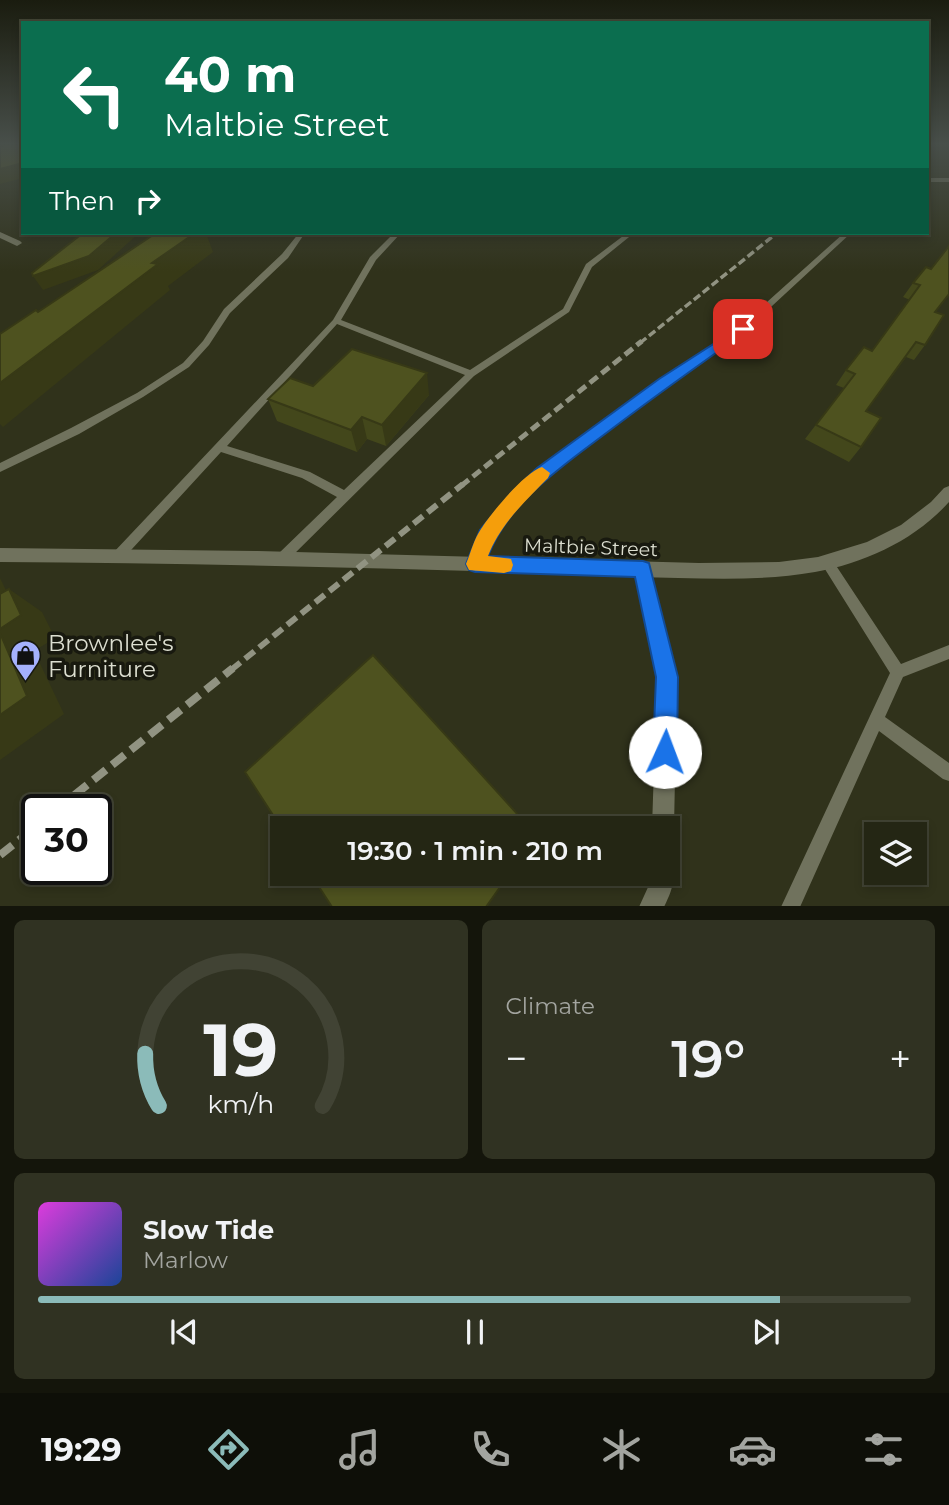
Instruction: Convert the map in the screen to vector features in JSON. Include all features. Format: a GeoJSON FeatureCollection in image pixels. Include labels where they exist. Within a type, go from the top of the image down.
{"type":"FeatureCollection","features":[{"type":"Feature","properties":{"kind":"street"},"geometry":{"type":"LineString","coordinates":[[0,235],[17,243]]}},
{"type":"Feature","properties":{"kind":"street","name":"Maltbie Street"},"geometry":{"type":"LineString","coordinates":[[0,555],[281,559],[707,571],[775,569],[827,562],[860,554],[912,527],[931,512],[949,492]]}},
{"type":"Feature","properties":{"kind":"street"},"geometry":{"type":"LineString","coordinates":[[643,569],[667,677],[663,816]]}},
{"type":"Feature","properties":{"kind":"street"},"geometry":{"type":"LineString","coordinates":[[651,906],[661,886]]}},
{"type":"Feature","properties":{"kind":"lane"},"geometry":{"type":"LineString","coordinates":[[0,468],[75,431],[140,395],[186,365],[206,343],[227,311],[285,256],[301,235]]}},
{"type":"Feature","properties":{"kind":"lane"},"geometry":{"type":"LineString","coordinates":[[117,557],[336,321],[373,259],[396,235]]}},
{"type":"Feature","properties":{"kind":"lane"},"geometry":{"type":"LineString","coordinates":[[281,559],[471,374],[566,310],[589,266],[628,235]]}},
{"type":"Feature","properties":{"kind":"lane"},"geometry":{"type":"LineString","coordinates":[[475,564],[487,535],[517,498],[542,473],[664,382],[743,329],[847,235]]}},
{"type":"Feature","properties":{"kind":"lane"},"geometry":{"type":"LineString","coordinates":[[336,321],[399,343],[471,374]]}},
{"type":"Feature","properties":{"kind":"lane"},"geometry":{"type":"LineString","coordinates":[[219,447],[306,475],[345,496]]}},
{"type":"Feature","properties":{"kind":"lane"},"geometry":{"type":"LineString","coordinates":[[827,562],[898,671]]}},
{"type":"Feature","properties":{"kind":"lane"},"geometry":{"type":"LineString","coordinates":[[790,906],[898,671],[949,652]]}},
{"type":"Feature","properties":{"kind":"lane"},"geometry":{"type":"LineString","coordinates":[[876,720],[949,773]]}},
{"type":"Feature","properties":{"kind":"building"},"geometry":{"type":"Polygon","coordinates":[[[80,235],[114,235],[89,256],[33,276],[32,273],[80,235]]]}},
{"type":"Feature","properties":{"kind":"building"},"geometry":{"type":"Polygon","coordinates":[[[153,235],[192,235],[152,263],[158,264],[0,383],[0,334],[36,310],[38,312],[153,235]]]}},
{"type":"Feature","properties":{"kind":"building"},"geometry":{"type":"Polygon","coordinates":[[[949,246],[949,294],[935,312],[944,315],[925,345],[916,342],[866,411],[881,418],[861,447],[816,425],[855,374],[846,370],[864,347],[872,351],[920,285],[913,283],[926,267],[931,269],[949,246]]]}},
{"type":"Feature","properties":{"kind":"building"},"geometry":{"type":"Polygon","coordinates":[[[352,349],[427,373],[382,425],[362,417],[351,430],[268,399],[290,378],[313,386],[352,349]]]}},
{"type":"Feature","properties":{"kind":"building"},"geometry":{"type":"Polygon","coordinates":[[[9,589],[21,615],[0,629],[0,594],[9,589]]]}},
{"type":"Feature","properties":{"kind":"building"},"geometry":{"type":"Polygon","coordinates":[[[0,633],[27,696],[0,715],[0,633]]]}},
{"type":"Feature","properties":{"kind":"building"},"geometry":{"type":"Polygon","coordinates":[[[373,655],[519,816],[274,816],[245,772],[373,655]]]}},
{"type":"Feature","properties":{"kind":"building"},"geometry":{"type":"Polygon","coordinates":[[[318,886],[501,886],[487,906],[331,906],[318,886]]]}},
{"type":"Feature","properties":{"kind":"railway"},"geometry":{"type":"LineString","coordinates":[[640,343],[775,235]]}},
{"type":"Feature","properties":{"kind":"railway"},"geometry":{"type":"LineString","coordinates":[[461,486],[642,341]]}},
{"type":"Feature","properties":{"kind":"railway"},"geometry":{"type":"LineString","coordinates":[[231,670],[463,484]]}},
{"type":"Feature","properties":{"kind":"railway"},"geometry":{"type":"LineString","coordinates":[[76,794],[233,668]]}},
{"type":"Feature","properties":{"kind":"railway"},"geometry":{"type":"LineString","coordinates":[[0,855],[21,839]]}},
{"type":"Feature","properties":{"kind":"slow traffic"},"geometry":{"type":"LineString","coordinates":[[504,565],[475,564],[487,535],[500,517],[542,473]]}},
{"type":"Feature","properties":{"kind":"place","name":"Brownlee's Furniture"},"geometry":{"type":"Point","coordinates":[25,683]}},
{"type":"Feature","properties":{"kind":"route"},"geometry":{"type":"LineString","coordinates":[[665,752],[667,677],[643,569],[475,564],[487,535],[500,517],[542,473],[664,382],[743,329]]}}]}
